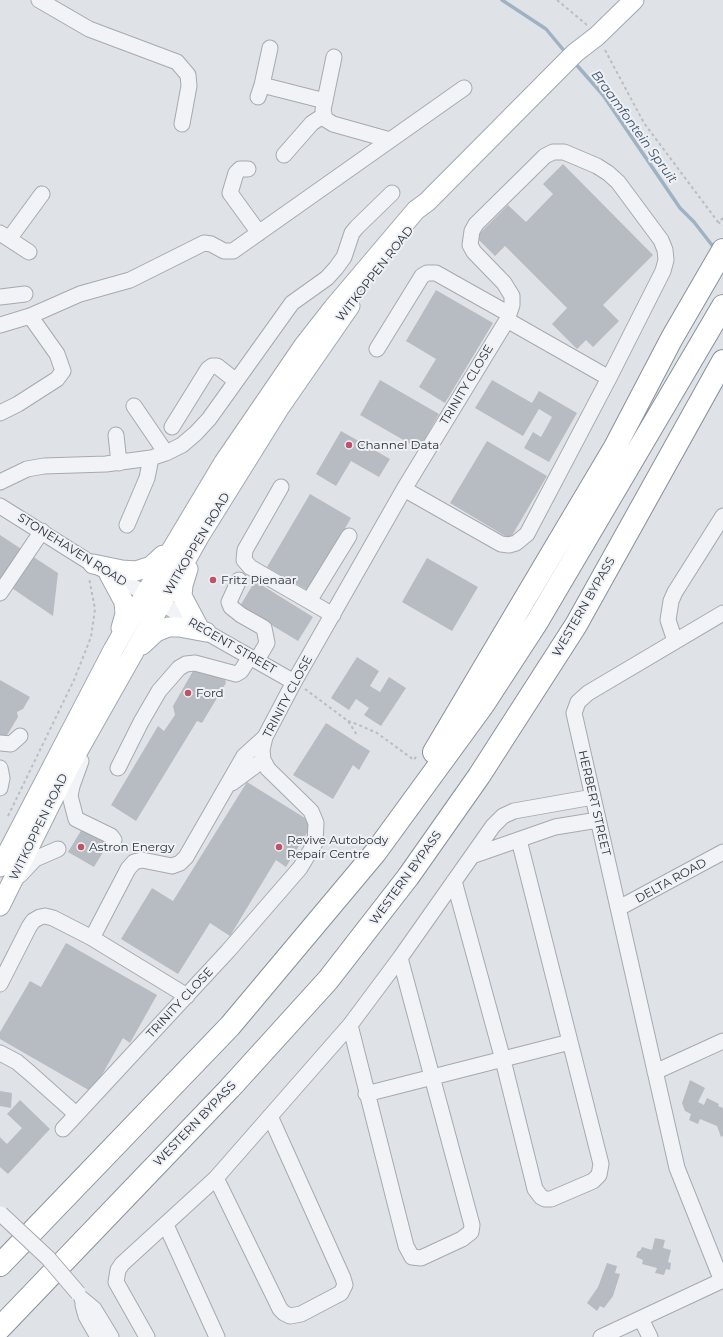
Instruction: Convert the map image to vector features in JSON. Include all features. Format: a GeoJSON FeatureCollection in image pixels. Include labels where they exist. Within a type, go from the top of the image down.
{"type":"FeatureCollection","features":[{"type":"Feature","properties":{"kind":"highway"},"geometry":{"type":"LineString","coordinates":[[392,828],[433,753],[615,447],[672,338],[723,250]]}},
{"type":"Feature","properties":{"kind":"highway"},"geometry":{"type":"LineString","coordinates":[[0,1265],[230,1026],[375,853],[483,705],[538,622],[723,306]]}},
{"type":"Feature","properties":{"kind":"highway","name":"WESTERN BYPASS"},"geometry":{"type":"LineString","coordinates":[[0,1328],[230,1088],[328,980],[408,877],[478,776],[576,625],[723,361]]}},
{"type":"Feature","properties":{"kind":"highway"},"geometry":{"type":"LineString","coordinates":[[688,425],[723,378]]}},
{"type":"Feature","properties":{"kind":"main road","name":"WITKOPPEN ROAD"},"geometry":{"type":"LineString","coordinates":[[0,867],[113,650],[145,594],[228,457],[304,345],[416,210],[427,202],[586,41],[620,0]]}},
{"type":"Feature","properties":{"kind":"main road","name":"WITKOPPEN ROAD"},"geometry":{"type":"LineString","coordinates":[[586,41],[634,0]]}},
{"type":"Feature","properties":{"kind":"main road","name":"WITKOPPEN ROAD"},"geometry":{"type":"LineString","coordinates":[[2,901],[69,767],[199,537],[314,355],[379,266],[422,214],[427,202]]}},
{"type":"Feature","properties":{"kind":"main road"},"geometry":{"type":"LineString","coordinates":[[89,562],[122,570],[144,570],[157,561],[179,536]]}},
{"type":"Feature","properties":{"kind":"main road"},"geometry":{"type":"LineString","coordinates":[[199,537],[185,576],[182,592],[184,602],[202,629]]}},
{"type":"Feature","properties":{"kind":"main road"},"geometry":{"type":"LineString","coordinates":[[109,574],[122,598],[125,610],[123,624],[113,650]]}},
{"type":"Feature","properties":{"kind":"main road"},"geometry":{"type":"LineString","coordinates":[[120,675],[145,642],[160,630],[175,627],[202,629]]}},
{"type":"Feature","properties":{"kind":"street"},"geometry":{"type":"LineString","coordinates":[[39,0],[90,29],[177,62],[188,75],[189,86],[182,124]]}},
{"type":"Feature","properties":{"kind":"street"},"geometry":{"type":"LineString","coordinates":[[270,48],[260,91],[324,108]]}},
{"type":"Feature","properties":{"kind":"street"},"geometry":{"type":"LineString","coordinates":[[334,56],[324,108],[328,122],[390,140]]}},
{"type":"Feature","properties":{"kind":"street"},"geometry":{"type":"LineString","coordinates":[[0,325],[30,316],[80,294],[130,280],[200,245],[208,243],[224,251],[233,251],[464,88]]}},
{"type":"Feature","properties":{"kind":"street"},"geometry":{"type":"LineString","coordinates":[[284,155],[324,108]]}},
{"type":"Feature","properties":{"kind":"street","name":"TRINITY CLOSE"},"geometry":{"type":"LineString","coordinates":[[63,1129],[187,996],[300,868],[315,843],[316,823],[311,811],[268,770],[263,760],[262,750],[265,737],[294,682],[404,489],[508,317],[512,304],[512,296],[509,289],[474,252],[470,245],[470,238],[476,224],[545,156],[553,152],[564,152],[597,166],[608,173],[622,187],[660,240],[665,250],[666,260],[663,270],[609,378]]}},
{"type":"Feature","properties":{"kind":"street"},"geometry":{"type":"LineString","coordinates":[[248,169],[240,169],[236,173],[230,194],[259,233]]}},
{"type":"Feature","properties":{"kind":"street"},"geometry":{"type":"LineString","coordinates":[[0,482],[27,470],[44,466],[120,463],[151,458],[182,445],[209,419],[292,303],[327,278],[344,258],[352,233],[392,193]]}},
{"type":"Feature","properties":{"kind":"street"},"geometry":{"type":"LineString","coordinates":[[29,252],[4,236],[42,194]]}},
{"type":"Feature","properties":{"kind":"street"},"geometry":{"type":"LineString","coordinates":[[378,350],[422,276],[427,272],[436,273],[609,378],[526,534],[516,543],[510,545],[494,541],[404,489]]}},
{"type":"Feature","properties":{"kind":"street"},"geometry":{"type":"LineString","coordinates":[[0,297],[25,294]]}},
{"type":"Feature","properties":{"kind":"street"},"geometry":{"type":"LineString","coordinates":[[0,413],[18,404],[57,379],[63,371],[57,354],[30,316]]}},
{"type":"Feature","properties":{"kind":"street"},"geometry":{"type":"LineString","coordinates":[[172,427],[208,369],[212,366],[217,366],[236,381]]}},
{"type":"Feature","properties":{"kind":"street"},"geometry":{"type":"LineString","coordinates":[[134,406],[166,453]]}},
{"type":"Feature","properties":{"kind":"street"},"geometry":{"type":"LineString","coordinates":[[116,435],[120,463]]}},
{"type":"Feature","properties":{"kind":"street"},"geometry":{"type":"LineString","coordinates":[[127,525],[147,478],[151,458]]}},
{"type":"Feature","properties":{"kind":"street"},"geometry":{"type":"LineString","coordinates":[[281,487],[245,550],[244,560],[250,567],[333,615]]}},
{"type":"Feature","properties":{"kind":"street","name":"STONEHAVEN ROAD"},"geometry":{"type":"LineString","coordinates":[[0,506],[109,574],[162,603]]}},
{"type":"Feature","properties":{"kind":"street"},"geometry":{"type":"LineString","coordinates":[[675,641],[668,620],[671,601],[675,592],[723,516]]}},
{"type":"Feature","properties":{"kind":"street"},"geometry":{"type":"LineString","coordinates":[[0,593],[42,531]]}},
{"type":"Feature","properties":{"kind":"street"},"geometry":{"type":"LineString","coordinates":[[309,602],[349,536]]}},
{"type":"Feature","properties":{"kind":"street"},"geometry":{"type":"LineString","coordinates":[[118,768],[159,691],[179,668],[186,664],[195,663],[236,674],[254,659],[267,643],[264,628],[241,615],[231,607],[229,602],[240,580]]}},
{"type":"Feature","properties":{"kind":"street","name":"REGENT STREET"},"geometry":{"type":"LineString","coordinates":[[162,603],[202,629],[294,682]]}},
{"type":"Feature","properties":{"kind":"street","name":"HERBERT STREET"},"geometry":{"type":"LineString","coordinates":[[722,1280],[677,1168],[619,908],[575,721],[575,707],[582,697],[588,693],[723,613]]}},
{"type":"Feature","properties":{"kind":"street"},"geometry":{"type":"LineString","coordinates":[[101,710],[93,737],[75,776],[70,796],[76,819],[111,836],[114,840]]}},
{"type":"Feature","properties":{"kind":"street"},"geometry":{"type":"LineString","coordinates":[[0,743],[11,744],[20,736]]}},
{"type":"Feature","properties":{"kind":"street"},"geometry":{"type":"LineString","coordinates":[[92,938],[128,868],[134,862],[142,860],[172,866],[180,863],[186,857],[244,756],[265,737]]}},
{"type":"Feature","properties":{"kind":"street"},"geometry":{"type":"LineString","coordinates":[[226,787],[263,760]]}},
{"type":"Feature","properties":{"kind":"street"},"geometry":{"type":"LineString","coordinates":[[0,768],[2,778],[0,788]]}},
{"type":"Feature","properties":{"kind":"street"},"geometry":{"type":"LineString","coordinates":[[147,1337],[119,1289],[116,1276],[122,1264],[216,1178],[350,1025],[400,958],[493,826],[503,816],[514,811],[593,797]]}},
{"type":"Feature","properties":{"kind":"street"},"geometry":{"type":"LineString","coordinates":[[472,856],[555,827],[598,820]]}},
{"type":"Feature","properties":{"kind":"street"},"geometry":{"type":"LineString","coordinates":[[454,881],[503,1060],[535,1189],[541,1197],[551,1199],[593,1181],[601,1170],[600,1157],[519,840]]}},
{"type":"Feature","properties":{"kind":"street"},"geometry":{"type":"LineString","coordinates":[[2,901],[28,865],[42,855],[58,849]]}},
{"type":"Feature","properties":{"kind":"street","name":"DELTA ROAD"},"geometry":{"type":"LineString","coordinates":[[619,908],[723,852]]}},
{"type":"Feature","properties":{"kind":"street"},"geometry":{"type":"LineString","coordinates":[[0,984],[29,927],[33,921],[40,917],[53,918],[92,938],[187,996]]}},
{"type":"Feature","properties":{"kind":"street"},"geometry":{"type":"LineString","coordinates":[[350,1025],[366,1094],[406,1246],[412,1257],[421,1258],[468,1236],[472,1225],[434,1077],[400,958]]}},
{"type":"Feature","properties":{"kind":"street"},"geometry":{"type":"LineString","coordinates":[[655,1072],[723,1041]]}},
{"type":"Feature","properties":{"kind":"street"},"geometry":{"type":"LineString","coordinates":[[366,1094],[570,1042]]}},
{"type":"Feature","properties":{"kind":"street"},"geometry":{"type":"LineString","coordinates":[[0,1052],[17,1062],[76,1114]]}},
{"type":"Feature","properties":{"kind":"street"},"geometry":{"type":"LineString","coordinates":[[216,1178],[280,1309],[284,1313],[290,1316],[302,1314],[341,1293],[345,1285],[343,1278],[270,1116]]}},
{"type":"Feature","properties":{"kind":"street"},"geometry":{"type":"LineString","coordinates":[[1,1214],[48,1258],[80,1296],[94,1309],[111,1337]]}},
{"type":"Feature","properties":{"kind":"street"},"geometry":{"type":"LineString","coordinates":[[166,1224],[218,1337]]}},
{"type":"Feature","properties":{"kind":"street"},"geometry":{"type":"LineString","coordinates":[[601,1337],[722,1280]]}},
{"type":"Feature","properties":{"kind":"street"},"geometry":{"type":"LineString","coordinates":[[80,1296],[86,1316],[98,1337]]}},
{"type":"Feature","properties":{"kind":"street"},"geometry":{"type":"LineString","coordinates":[[641,1319],[650,1337]]}},
{"type":"Feature","properties":{"kind":"path"},"geometry":{"type":"LineString","coordinates":[[557,0],[644,123],[718,222],[723,225]]}},
{"type":"Feature","properties":{"kind":"path"},"geometry":{"type":"LineString","coordinates":[[718,222],[723,218]]}},
{"type":"Feature","properties":{"kind":"path"},"geometry":{"type":"LineString","coordinates":[[6,822],[74,680],[91,637],[95,609],[89,562]]}},
{"type":"Feature","properties":{"kind":"path"},"geometry":{"type":"LineString","coordinates":[[294,682],[348,722],[357,735]]}},
{"type":"Feature","properties":{"kind":"building"},"geometry":{"type":"Polygon","coordinates":[[[563,164],[653,255],[603,305],[619,321],[593,347],[586,340],[577,349],[552,324],[567,308],[505,246],[495,256],[476,237],[508,205],[526,222],[553,194],[543,184],[563,164]]]}},
{"type":"Feature","properties":{"kind":"building"},"geometry":{"type":"Polygon","coordinates":[[[436,290],[493,323],[445,403],[419,387],[436,359],[406,341],[436,290]]]}},
{"type":"Feature","properties":{"kind":"building"},"geometry":{"type":"Polygon","coordinates":[[[380,380],[439,414],[419,449],[360,415],[380,380]]]}},
{"type":"Feature","properties":{"kind":"building"},"geometry":{"type":"Polygon","coordinates":[[[492,380],[532,403],[539,391],[577,413],[549,462],[524,448],[533,432],[541,437],[552,417],[539,409],[523,436],[475,408],[492,380]]]}},
{"type":"Feature","properties":{"kind":"building","name":"Channel Data"},"geometry":{"type":"Polygon","coordinates":[[[341,431],[390,459],[379,477],[351,461],[336,486],[316,474],[341,431]]]}},
{"type":"Feature","properties":{"kind":"building"},"geometry":{"type":"Polygon","coordinates":[[[487,441],[547,476],[510,539],[450,503],[487,441]]]}},
{"type":"Feature","properties":{"kind":"building"},"geometry":{"type":"Polygon","coordinates":[[[310,494],[351,518],[309,591],[267,567],[310,494]]]}},
{"type":"Feature","properties":{"kind":"building"},"geometry":{"type":"Polygon","coordinates":[[[0,535],[58,573],[53,616],[0,580],[0,535]]]}},
{"type":"Feature","properties":{"kind":"building"},"geometry":{"type":"Polygon","coordinates":[[[427,558],[478,587],[452,631],[402,602],[427,558]]]}},
{"type":"Feature","properties":{"kind":"building"},"geometry":{"type":"Polygon","coordinates":[[[255,581],[313,617],[298,641],[240,606],[255,581]]]}},
{"type":"Feature","properties":{"kind":"building"},"geometry":{"type":"Polygon","coordinates":[[[357,657],[379,671],[370,686],[380,692],[389,677],[406,688],[381,726],[364,715],[369,708],[356,699],[349,710],[331,698],[357,657]]]}},
{"type":"Feature","properties":{"kind":"building"},"geometry":{"type":"Polygon","coordinates":[[[209,669],[224,675],[226,683],[202,723],[197,721],[136,821],[111,805],[158,726],[164,731],[175,715],[173,706],[193,671],[209,669]]]}},
{"type":"Feature","properties":{"kind":"building"},"geometry":{"type":"Polygon","coordinates":[[[0,680],[30,697],[23,709],[17,712],[18,717],[3,742],[0,741],[0,680]]]}},
{"type":"Feature","properties":{"kind":"building"},"geometry":{"type":"Polygon","coordinates":[[[326,723],[370,751],[359,770],[353,765],[333,799],[293,775],[326,723]]]}},
{"type":"Feature","properties":{"kind":"building"},"geometry":{"type":"Polygon","coordinates":[[[247,782],[313,823],[286,867],[276,860],[230,936],[210,923],[178,974],[121,939],[152,888],[173,901],[247,782]]]}},
{"type":"Feature","properties":{"kind":"building"},"geometry":{"type":"Polygon","coordinates":[[[82,829],[108,844],[94,867],[68,852],[82,829]]]}},
{"type":"Feature","properties":{"kind":"building"},"geometry":{"type":"Polygon","coordinates":[[[66,943],[157,995],[130,1043],[123,1038],[92,1092],[0,1039],[0,1032],[30,981],[41,987],[66,943]]]}},
{"type":"Feature","properties":{"kind":"building"},"geometry":{"type":"Polygon","coordinates":[[[690,1080],[705,1088],[698,1102],[704,1105],[707,1098],[719,1104],[718,1106],[723,1108],[723,1136],[721,1137],[717,1126],[700,1119],[698,1124],[689,1120],[691,1114],[685,1111],[682,1103],[690,1080]]]}},
{"type":"Feature","properties":{"kind":"building"},"geometry":{"type":"Polygon","coordinates":[[[0,1091],[12,1093],[11,1108],[0,1106],[0,1091]]]}},
{"type":"Feature","properties":{"kind":"building"},"geometry":{"type":"Polygon","coordinates":[[[20,1100],[50,1129],[8,1174],[0,1167],[0,1137],[7,1144],[22,1128],[7,1114],[20,1100]]]}},
{"type":"Feature","properties":{"kind":"building"},"geometry":{"type":"Polygon","coordinates":[[[655,1238],[665,1240],[663,1248],[671,1250],[668,1262],[671,1263],[670,1270],[666,1269],[664,1275],[655,1273],[657,1268],[642,1264],[643,1260],[636,1257],[638,1251],[640,1251],[642,1247],[652,1250],[655,1238]]]}},
{"type":"Feature","properties":{"kind":"building"},"geometry":{"type":"Polygon","coordinates":[[[607,1263],[617,1266],[615,1273],[620,1274],[613,1296],[604,1308],[600,1306],[597,1311],[587,1303],[598,1287],[607,1263]]]}},
{"type":"Feature","properties":{"kind":"waterway","name":"Braamfontein Spruit"},"geometry":{"type":"LineString","coordinates":[[502,0],[546,29],[566,53]]}},
{"type":"Feature","properties":{"kind":"waterway","name":"Braamfontein Spruit"},"geometry":{"type":"LineString","coordinates":[[574,62],[603,95],[680,208],[694,222],[715,249]]}},
{"type":"Feature","properties":{"kind":"place","name":"Channel Data"},"geometry":{"type":"Point","coordinates":[349,445]}},
{"type":"Feature","properties":{"kind":"place","name":"Fritz Pienaar"},"geometry":{"type":"Point","coordinates":[213,580]}},
{"type":"Feature","properties":{"kind":"place","name":"Ford"},"geometry":{"type":"Point","coordinates":[188,693]}},
{"type":"Feature","properties":{"kind":"place","name":"Astron Energy"},"geometry":{"type":"Point","coordinates":[81,847]}},
{"type":"Feature","properties":{"kind":"place","name":"Revive Autobody Repair Centre"},"geometry":{"type":"Point","coordinates":[279,847]}}]}
